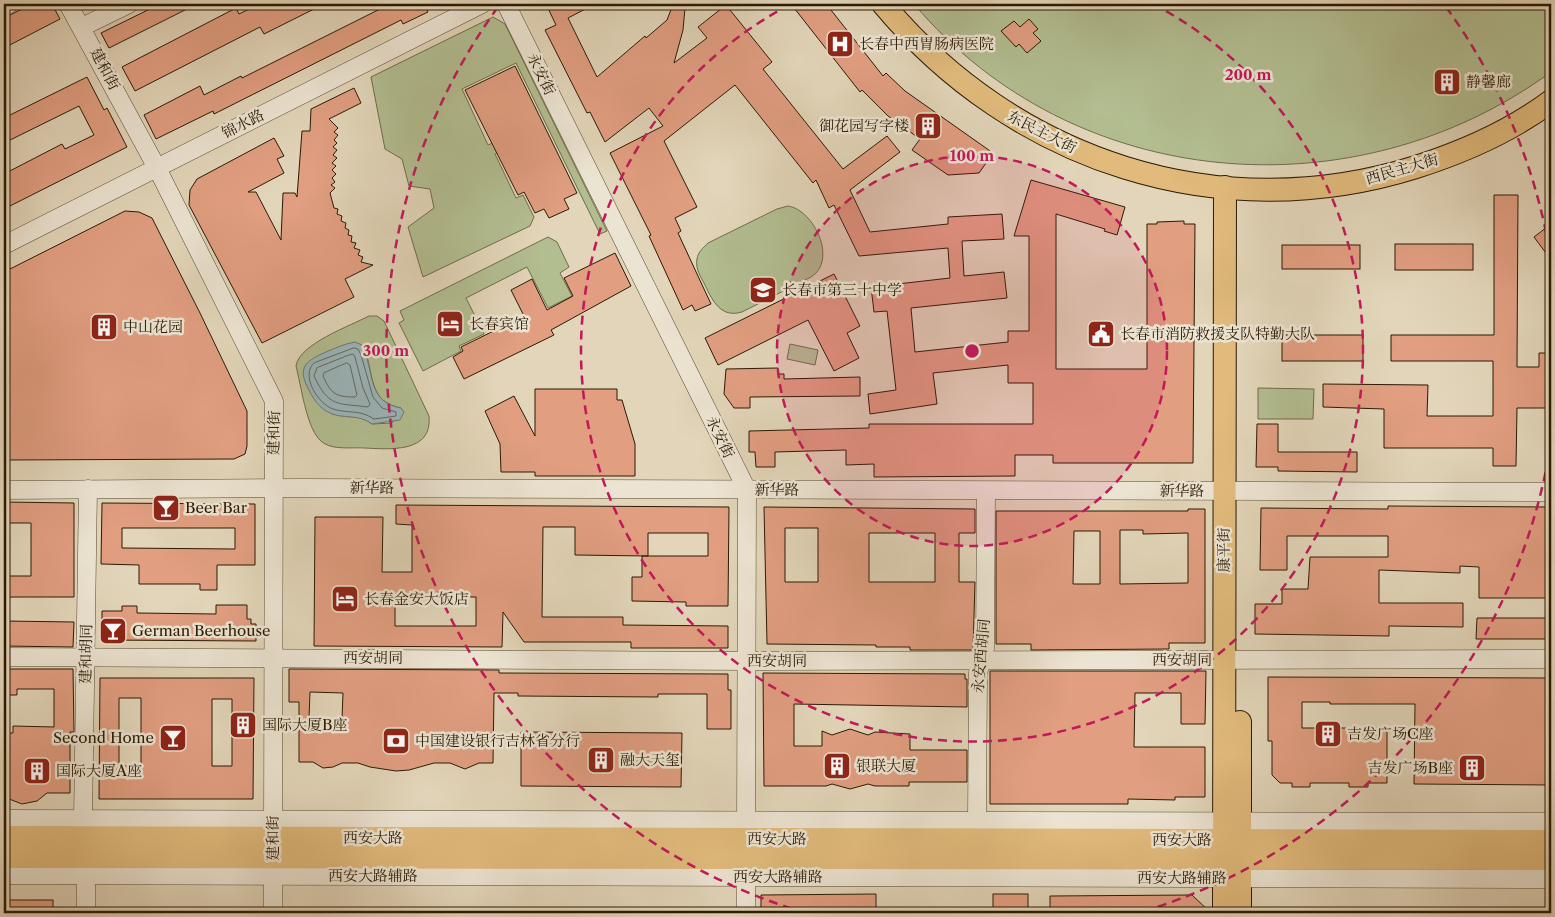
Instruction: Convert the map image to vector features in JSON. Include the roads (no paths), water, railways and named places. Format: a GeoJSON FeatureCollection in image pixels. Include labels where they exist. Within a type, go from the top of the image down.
{"type":"FeatureCollection","features":[{"type":"Feature","properties":{"kind":"main road","name":"东民主大街"},"geometry":{"type":"LineString","coordinates":[[883,4],[913,38],[973,92],[1027,126],[1063,145],[1115,166],[1178,181],[1232,188]]}},
{"type":"Feature","properties":{"kind":"main road","name":"西民主大街"},"geometry":{"type":"LineString","coordinates":[[1232,188],[1307,188],[1371,179],[1402,171],[1433,162],[1485,140],[1551,101]]}},
{"type":"Feature","properties":{"kind":"main road","name":"康平街"},"geometry":{"type":"LineString","coordinates":[[1224,913],[1232,849],[1232,188]]}},
{"type":"Feature","properties":{"kind":"main road","name":"西安大路"},"geometry":{"type":"LineString","coordinates":[[4,837],[273,848]]}},
{"type":"Feature","properties":{"kind":"main road","name":"西安大路"},"geometry":{"type":"LineString","coordinates":[[1232,849],[1551,841]]}},
{"type":"Feature","properties":{"kind":"main road","name":"西安大路"},"geometry":{"type":"LineString","coordinates":[[4,857],[273,848],[746,848],[1232,849],[1551,858]]}},
{"type":"Feature","properties":{"kind":"main road","name":"康平街"},"geometry":{"type":"LineString","coordinates":[[1232,849],[1240,913]]}},
{"type":"Feature","properties":{"kind":"street"},"geometry":{"type":"LineString","coordinates":[[4,6],[9,4]]}},
{"type":"Feature","properties":{"kind":"street","name":"建和街"},"geometry":{"type":"LineString","coordinates":[[68,4],[157,168],[273,394],[273,913]]}},
{"type":"Feature","properties":{"kind":"street"},"geometry":{"type":"LineString","coordinates":[[82,27],[129,4]]}},
{"type":"Feature","properties":{"kind":"street","name":"锦水路"},"geometry":{"type":"LineString","coordinates":[[4,245],[482,4]]}},
{"type":"Feature","properties":{"kind":"street","name":"永安街"},"geometry":{"type":"LineString","coordinates":[[506,4],[746,490],[746,913]]}},
{"type":"Feature","properties":{"kind":"street","name":"新华路"},"geometry":{"type":"LineString","coordinates":[[4,490],[273,488],[1551,492]]}},
{"type":"Feature","properties":{"kind":"street","name":"建和胡同"},"geometry":{"type":"LineString","coordinates":[[83,820],[88,489]]}},
{"type":"Feature","properties":{"kind":"street","name":"永安西胡同"},"geometry":{"type":"LineString","coordinates":[[977,821],[978,673],[985,648],[986,491]]}},
{"type":"Feature","properties":{"kind":"street","name":"西安胡同"},"geometry":{"type":"LineString","coordinates":[[4,657],[746,661],[1551,659]]}},
{"type":"Feature","properties":{"kind":"street","name":"西安大路辅路"},"geometry":{"type":"LineString","coordinates":[[4,819],[83,820],[273,848]]}},
{"type":"Feature","properties":{"kind":"street","name":"西安大路辅路"},"geometry":{"type":"LineString","coordinates":[[746,848],[977,821],[1232,849],[1551,879]]}},
{"type":"Feature","properties":{"kind":"street","name":"西安大路辅路"},"geometry":{"type":"LineString","coordinates":[[4,875],[86,875],[273,848],[1232,849],[1551,822]]}},
{"type":"Feature","properties":{"kind":"street"},"geometry":{"type":"LineString","coordinates":[[86,875],[86,913]]}},
{"type":"Feature","properties":{"kind":"water"},"geometry":{"type":"Polygon","coordinates":[[[355,342],[362,345],[377,392],[390,405],[401,408],[404,412],[400,420],[372,424],[356,417],[339,416],[322,408],[312,395],[306,384],[303,372],[307,363],[329,351],[355,342]]]}},
{"type":"Feature","properties":{"kind":"place","name":"长春中西胃肠病医院"},"geometry":{"type":"Point","coordinates":[840,44]}},
{"type":"Feature","properties":{"kind":"place","name":"静馨廊"},"geometry":{"type":"Point","coordinates":[1447,82]}},
{"type":"Feature","properties":{"kind":"place","name":"御花园写字楼"},"geometry":{"type":"Point","coordinates":[928,126]}},
{"type":"Feature","properties":{"kind":"place","name":"长春市第三十中学"},"geometry":{"type":"Point","coordinates":[763,290]}},
{"type":"Feature","properties":{"kind":"place","name":"长春宾馆"},"geometry":{"type":"Point","coordinates":[450,324]}},
{"type":"Feature","properties":{"kind":"place","name":"中山花园"},"geometry":{"type":"Point","coordinates":[104,327]}},
{"type":"Feature","properties":{"kind":"place","name":"长春市消防救援支队特勤大队"},"geometry":{"type":"Point","coordinates":[1101,334]}},
{"type":"Feature","properties":{"kind":"place","name":"Beer Bar"},"geometry":{"type":"Point","coordinates":[166,508]}},
{"type":"Feature","properties":{"kind":"place","name":"长春金安大饭店"},"geometry":{"type":"Point","coordinates":[345,599]}},
{"type":"Feature","properties":{"kind":"place","name":"German Beerhouse"},"geometry":{"type":"Point","coordinates":[113,631]}},
{"type":"Feature","properties":{"kind":"place","name":"国际大厦B座"},"geometry":{"type":"Point","coordinates":[243,725]}},
{"type":"Feature","properties":{"kind":"place","name":"吉发广场C座"},"geometry":{"type":"Point","coordinates":[1328,734]}},
{"type":"Feature","properties":{"kind":"place","name":"Second Home"},"geometry":{"type":"Point","coordinates":[173,738]}},
{"type":"Feature","properties":{"kind":"place","name":"中国建设银行吉林省分行"},"geometry":{"type":"Point","coordinates":[396,741]}},
{"type":"Feature","properties":{"kind":"place","name":"融大天玺"},"geometry":{"type":"Point","coordinates":[601,760]}},
{"type":"Feature","properties":{"kind":"place","name":"银联大厦"},"geometry":{"type":"Point","coordinates":[837,766]}},
{"type":"Feature","properties":{"kind":"place","name":"吉发广场B座"},"geometry":{"type":"Point","coordinates":[1472,768]}},
{"type":"Feature","properties":{"kind":"place","name":"国际大厦A座"},"geometry":{"type":"Point","coordinates":[37,771]}}]}
